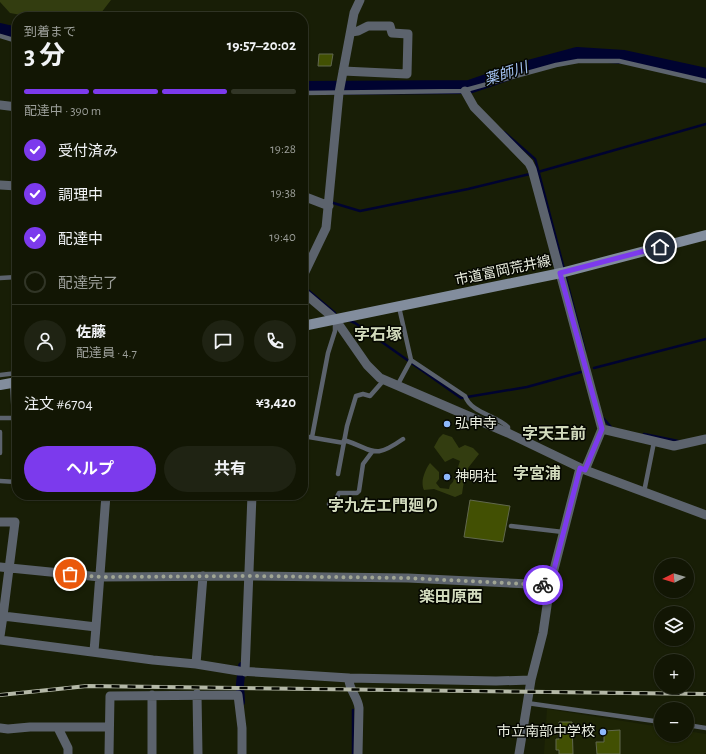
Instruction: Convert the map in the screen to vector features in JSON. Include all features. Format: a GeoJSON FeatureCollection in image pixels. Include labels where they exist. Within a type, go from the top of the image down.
{"type":"FeatureCollection","features":[{"type":"Feature","properties":{"kind":"street"},"geometry":{"type":"LineString","coordinates":[[308,266],[326,228],[339,93],[355,9],[360,0]]}},
{"type":"Feature","properties":{"kind":"street"},"geometry":{"type":"LineString","coordinates":[[343,71],[407,74],[408,34],[392,33],[390,26],[368,26],[358,31],[351,32]]}},
{"type":"Feature","properties":{"kind":"street"},"geometry":{"type":"LineString","coordinates":[[470,90],[474,107],[529,163],[565,272],[602,429],[583,469],[563,532],[550,585],[543,633],[531,680],[519,754]]}},
{"type":"Feature","properties":{"kind":"street"},"geometry":{"type":"LineString","coordinates":[[0,105],[12,107]]}},
{"type":"Feature","properties":{"kind":"street"},"geometry":{"type":"LineString","coordinates":[[0,185],[12,186]]}},
{"type":"Feature","properties":{"kind":"street"},"geometry":{"type":"LineString","coordinates":[[308,197],[329,202]]}},
{"type":"Feature","properties":{"kind":"street","name":"市道富岡荒井線"},"geometry":{"type":"LineString","coordinates":[[308,325],[565,272],[706,235]]}},
{"type":"Feature","properties":{"kind":"street"},"geometry":{"type":"LineString","coordinates":[[308,296],[335,319],[374,374],[384,380],[508,434],[583,469],[706,515]]}},
{"type":"Feature","properties":{"kind":"street"},"geometry":{"type":"LineString","coordinates":[[0,385],[12,383]]}},
{"type":"Feature","properties":{"kind":"street"},"geometry":{"type":"LineString","coordinates":[[602,429],[674,446],[706,439]]}},
{"type":"Feature","properties":{"kind":"street"},"geometry":{"type":"LineString","coordinates":[[94,651],[106,500]]}},
{"type":"Feature","properties":{"kind":"street"},"geometry":{"type":"LineString","coordinates":[[242,671],[246,576],[252,500]]}},
{"type":"Feature","properties":{"kind":"street"},"geometry":{"type":"LineString","coordinates":[[0,522],[15,522],[5,567],[3,616],[0,636]]}},
{"type":"Feature","properties":{"kind":"street"},"geometry":{"type":"LineString","coordinates":[[5,567],[100,577],[246,576],[408,578],[550,585]]}},
{"type":"Feature","properties":{"kind":"street"},"geometry":{"type":"LineString","coordinates":[[196,664],[202,576]]}},
{"type":"Feature","properties":{"kind":"street"},"geometry":{"type":"LineString","coordinates":[[3,616],[96,627]]}},
{"type":"Feature","properties":{"kind":"street"},"geometry":{"type":"LineString","coordinates":[[0,640],[242,671],[349,678],[496,681],[531,680]]}},
{"type":"Feature","properties":{"kind":"street"},"geometry":{"type":"LineString","coordinates":[[349,678],[348,684],[359,704],[358,754]]}},
{"type":"Feature","properties":{"kind":"street"},"geometry":{"type":"LineString","coordinates":[[197,694],[198,754]]}},
{"type":"Feature","properties":{"kind":"street"},"geometry":{"type":"LineString","coordinates":[[109,754],[110,696],[197,694],[238,695],[242,728],[242,754]]}},
{"type":"Feature","properties":{"kind":"street"},"geometry":{"type":"LineString","coordinates":[[152,695],[152,754]]}},
{"type":"Feature","properties":{"kind":"street"},"geometry":{"type":"LineString","coordinates":[[0,728],[8,730],[30,727],[109,727]]}},
{"type":"Feature","properties":{"kind":"street"},"geometry":{"type":"LineString","coordinates":[[58,728],[68,748],[68,754]]}},
{"type":"Feature","properties":{"kind":"lane"},"geometry":{"type":"LineString","coordinates":[[0,36],[12,40]]}},
{"type":"Feature","properties":{"kind":"lane"},"geometry":{"type":"LineString","coordinates":[[308,93],[470,90],[556,65],[578,61],[619,61],[706,81]]}},
{"type":"Feature","properties":{"kind":"lane"},"geometry":{"type":"LineString","coordinates":[[0,278],[12,277]]}},
{"type":"Feature","properties":{"kind":"lane"},"geometry":{"type":"LineString","coordinates":[[397,386],[411,360],[399,307]]}},
{"type":"Feature","properties":{"kind":"lane"},"geometry":{"type":"LineString","coordinates":[[312,437],[328,354],[335,331],[335,319]]}},
{"type":"Feature","properties":{"kind":"lane"},"geometry":{"type":"LineString","coordinates":[[411,360],[465,396],[468,402],[481,411],[508,427],[508,434]]}},
{"type":"Feature","properties":{"kind":"lane"},"geometry":{"type":"LineString","coordinates":[[0,375],[12,374]]}},
{"type":"Feature","properties":{"kind":"lane"},"geometry":{"type":"LineString","coordinates":[[338,474],[344,442],[356,396],[363,394],[370,396],[384,380]]}},
{"type":"Feature","properties":{"kind":"lane"},"geometry":{"type":"LineString","coordinates":[[0,418],[12,418]]}},
{"type":"Feature","properties":{"kind":"lane"},"geometry":{"type":"LineString","coordinates":[[0,432],[0,452]]}},
{"type":"Feature","properties":{"kind":"lane"},"geometry":{"type":"LineString","coordinates":[[308,437],[360,445],[372,452],[381,452],[404,439]]}},
{"type":"Feature","properties":{"kind":"lane"},"geometry":{"type":"LineString","coordinates":[[644,492],[654,442]]}},
{"type":"Feature","properties":{"kind":"lane"},"geometry":{"type":"LineString","coordinates":[[329,504],[334,503],[339,493],[357,493],[359,491],[363,464],[372,452]]}},
{"type":"Feature","properties":{"kind":"lane"},"geometry":{"type":"LineString","coordinates":[[0,481],[12,482]]}},
{"type":"Feature","properties":{"kind":"lane"},"geometry":{"type":"LineString","coordinates":[[511,526],[563,532]]}},
{"type":"Feature","properties":{"kind":"lane"},"geometry":{"type":"LineString","coordinates":[[527,703],[654,721]]}},
{"type":"Feature","properties":{"kind":"lane"},"geometry":{"type":"LineString","coordinates":[[694,726],[706,728]]}},
{"type":"Feature","properties":{"kind":"shaded area"},"geometry":{"type":"Polygon","coordinates":[[[0,0],[111,0],[102,12],[12,12],[12,13],[0,2],[0,0]]]}},
{"type":"Feature","properties":{"kind":"shaded area"},"geometry":{"type":"Polygon","coordinates":[[[443,434],[452,437],[459,448],[465,445],[473,448],[479,454],[468,468],[468,477],[464,481],[462,494],[455,497],[434,489],[424,490],[423,487],[426,469],[430,463],[439,472],[439,479],[436,483],[440,488],[449,489],[453,482],[460,461],[453,458],[445,462],[434,447],[443,434]]]}},
{"type":"Feature","properties":{"kind":"shaded area","name":"市立南部中学校"},"geometry":{"type":"Polygon","coordinates":[[[547,709],[654,726],[654,742],[694,742],[694,732],[706,734],[706,754],[544,754],[547,709]]]}},
{"type":"Feature","properties":{"kind":"building"},"geometry":{"type":"Polygon","coordinates":[[[319,54],[333,54],[331,66],[318,66],[319,54]]]}},
{"type":"Feature","properties":{"kind":"building"},"geometry":{"type":"Polygon","coordinates":[[[470,500],[510,506],[503,542],[464,537],[470,500]]]}},
{"type":"Feature","properties":{"kind":"building"},"geometry":{"type":"Polygon","coordinates":[[[559,722],[572,722],[573,754],[559,754],[559,750],[556,750],[556,739],[559,739],[559,722]]]}},
{"type":"Feature","properties":{"kind":"building"},"geometry":{"type":"Polygon","coordinates":[[[620,730],[620,754],[597,754],[596,742],[604,742],[604,731],[620,730]]]}},
{"type":"Feature","properties":{"kind":"waterway","name":"薬師川"},"geometry":{"type":"LineString","coordinates":[[0,30],[12,33]]}},
{"type":"Feature","properties":{"kind":"waterway","name":"薬師川"},"geometry":{"type":"LineString","coordinates":[[308,88],[469,87],[521,69],[577,54],[624,57],[706,75]]}},
{"type":"Feature","properties":{"kind":"waterway"},"geometry":{"type":"LineString","coordinates":[[330,202],[360,211],[468,189],[538,172],[706,124]]}},
{"type":"Feature","properties":{"kind":"waterway"},"geometry":{"type":"LineString","coordinates":[[504,132],[535,159],[564,269]]}},
{"type":"Feature","properties":{"kind":"waterway"},"geometry":{"type":"LineString","coordinates":[[565,274],[585,351]]}},
{"type":"Feature","properties":{"kind":"waterway"},"geometry":{"type":"LineString","coordinates":[[308,290],[335,313]]}},
{"type":"Feature","properties":{"kind":"waterway"},"geometry":{"type":"LineString","coordinates":[[348,320],[355,323],[461,398],[527,387],[581,372]]}},
{"type":"Feature","properties":{"kind":"waterway"},"geometry":{"type":"LineString","coordinates":[[594,368],[706,339]]}},
{"type":"Feature","properties":{"kind":"waterway"},"geometry":{"type":"LineString","coordinates":[[603,418],[611,427]]}},
{"type":"Feature","properties":{"kind":"waterway"},"geometry":{"type":"LineString","coordinates":[[644,434],[678,441]]}},
{"type":"Feature","properties":{"kind":"waterway"},"geometry":{"type":"LineString","coordinates":[[241,702],[240,684],[242,666]]}},
{"type":"Feature","properties":{"kind":"waterway"},"geometry":{"type":"LineString","coordinates":[[353,710],[353,754]]}},
{"type":"Feature","properties":{"kind":"railway"},"geometry":{"type":"LineString","coordinates":[[0,695],[87,686],[706,694]]}},
{"type":"Feature","properties":{"kind":"way so far"},"geometry":{"type":"LineString","coordinates":[[70,574],[100,577],[250,576],[408,578],[543,585]]}},
{"type":"Feature","properties":{"kind":"place","name":"弘申寺"},"geometry":{"type":"Point","coordinates":[447,424]}},
{"type":"Feature","properties":{"kind":"place","name":"神明社"},"geometry":{"type":"Point","coordinates":[447,477]}},
{"type":"Feature","properties":{"kind":"place","name":"市立南部中学校"},"geometry":{"type":"Point","coordinates":[603,732]}},
{"type":"Feature","properties":{"kind":"district","name":"字石塚"},"geometry":{"type":"Point","coordinates":[378,335]}},
{"type":"Feature","properties":{"kind":"district","name":"字天王前"},"geometry":{"type":"Point","coordinates":[554,434]}},
{"type":"Feature","properties":{"kind":"district","name":"字宮浦"},"geometry":{"type":"Point","coordinates":[537,474]}},
{"type":"Feature","properties":{"kind":"district","name":"字九左エ門廻り"},"geometry":{"type":"Point","coordinates":[384,506]}},
{"type":"Feature","properties":{"kind":"district","name":"楽田原西"},"geometry":{"type":"Point","coordinates":[451,597]}},
{"type":"Feature","properties":{"kind":"route"},"geometry":{"type":"LineString","coordinates":[[543,585],[550,585],[580,468],[585,470],[602,431],[560,273],[660,247]]}}]}
